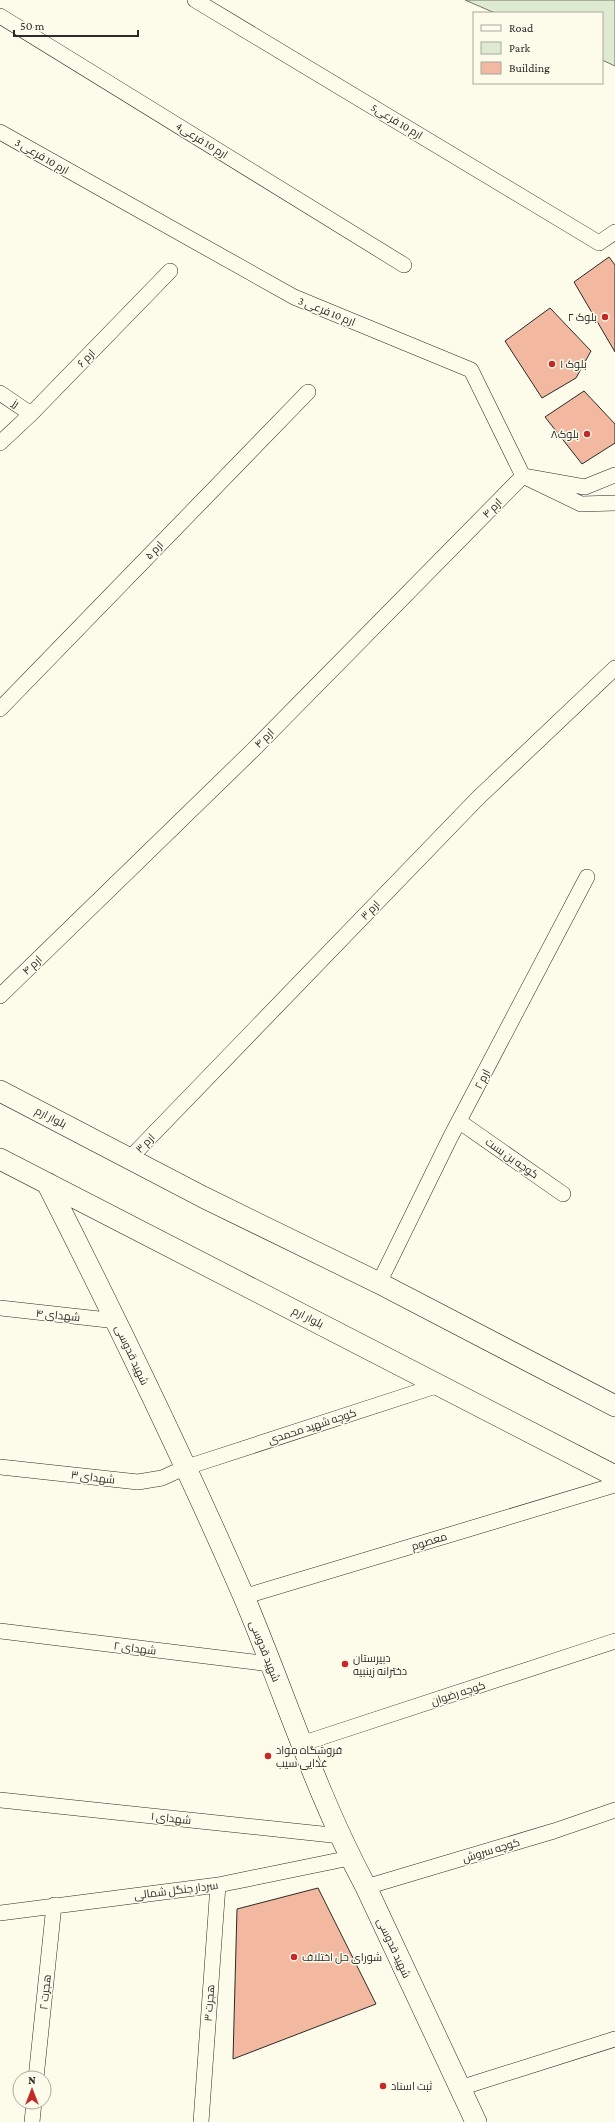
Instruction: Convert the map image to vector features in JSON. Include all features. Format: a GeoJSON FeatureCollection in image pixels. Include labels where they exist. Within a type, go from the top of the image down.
{"type":"FeatureCollection","features":[{"type":"Feature","properties":{"kind":"main road","name":"بلوار ارم"},"geometry":{"type":"LineString","coordinates":[[0,1091],[203,1197],[379,1283],[615,1406]]}},
{"type":"Feature","properties":{"kind":"main road","name":"بلوار ارم"},"geometry":{"type":"LineString","coordinates":[[0,1159],[615,1476]]}},
{"type":"Feature","properties":{"kind":"main road","name":"شهید قدوسی"},"geometry":{"type":"LineString","coordinates":[[47,1183],[117,1321],[244,1597],[301,1744],[350,1858],[366,1887],[476,2122]]}},
{"type":"Feature","properties":{"kind":"street","name":"ارم 10 فرعی5"},"geometry":{"type":"LineString","coordinates":[[195,0],[599,243],[615,232]]}},
{"type":"Feature","properties":{"kind":"street","name":"ارم 10 فرعی4"},"geometry":{"type":"LineString","coordinates":[[0,16],[404,265]]}},
{"type":"Feature","properties":{"kind":"street","name":"ارم 10 فرعی 3"},"geometry":{"type":"LineString","coordinates":[[0,132],[294,297],[471,370],[523,476]]}},
{"type":"Feature","properties":{"kind":"street","name":"ارم ۶"},"geometry":{"type":"LineString","coordinates":[[0,443],[32,414],[170,271]]}},
{"type":"Feature","properties":{"kind":"street","name":"ارم ۵"},"geometry":{"type":"LineString","coordinates":[[0,709],[308,392]]}},
{"type":"Feature","properties":{"kind":"street","name":"رز"},"geometry":{"type":"LineString","coordinates":[[0,393],[32,414]]}},
{"type":"Feature","properties":{"kind":"street"},"geometry":{"type":"LineString","coordinates":[[523,476],[585,487],[615,475]]}},
{"type":"Feature","properties":{"kind":"street"},"geometry":{"type":"LineString","coordinates":[[523,476],[581,504],[615,503]]}},
{"type":"Feature","properties":{"kind":"street","name":"ارم ۴"},"geometry":{"type":"LineString","coordinates":[[0,996],[252,751],[523,476]]}},
{"type":"Feature","properties":{"kind":"street","name":"ارم ۳"},"geometry":{"type":"LineString","coordinates":[[130,1158],[478,798],[615,668]]}},
{"type":"Feature","properties":{"kind":"street","name":"ارم ۲"},"geometry":{"type":"LineString","coordinates":[[379,1283],[587,876]]}},
{"type":"Feature","properties":{"kind":"street","name":"کوچه بن بست"},"geometry":{"type":"LineString","coordinates":[[460,1122],[563,1194]]}},
{"type":"Feature","properties":{"kind":"street","name":"شهدای ۴"},"geometry":{"type":"LineString","coordinates":[[0,1308],[117,1321]]}},
{"type":"Feature","properties":{"kind":"street","name":"کوچه شهید محمدی"},"geometry":{"type":"LineString","coordinates":[[184,1468],[439,1385]]}},
{"type":"Feature","properties":{"kind":"street","name":"شهدای ۳"},"geometry":{"type":"LineString","coordinates":[[0,1467],[138,1482],[162,1478],[184,1468]]}},
{"type":"Feature","properties":{"kind":"street","name":"معصوم"},"geometry":{"type":"LineString","coordinates":[[244,1597],[615,1485]]}},
{"type":"Feature","properties":{"kind":"street","name":"شهدای ۲"},"geometry":{"type":"LineString","coordinates":[[0,1632],[270,1664]]}},
{"type":"Feature","properties":{"kind":"street","name":"کوچه رضوان"},"geometry":{"type":"LineString","coordinates":[[301,1744],[615,1641]]}},
{"type":"Feature","properties":{"kind":"street","name":"شهدای ۱"},"geometry":{"type":"LineString","coordinates":[[0,1800],[341,1836]]}},
{"type":"Feature","properties":{"kind":"street","name":"کوچه سروش"},"geometry":{"type":"LineString","coordinates":[[366,1887],[554,1831],[615,1810]]}},
{"type":"Feature","properties":{"kind":"street","name":"سردار جنگل شمالی"},"geometry":{"type":"LineString","coordinates":[[0,1913],[218,1885],[350,1858]]}},
{"type":"Feature","properties":{"kind":"street","name":"هجرت ۳"},"geometry":{"type":"LineString","coordinates":[[201,2122],[218,1885]]}},
{"type":"Feature","properties":{"kind":"street","name":"هجرت ۲"},"geometry":{"type":"LineString","coordinates":[[37,2070],[54,1905]]}},
{"type":"Feature","properties":{"kind":"street"},"geometry":{"type":"LineString","coordinates":[[460,2088],[615,2039]]}},
{"type":"Feature","properties":{"kind":"street"},"geometry":{"type":"LineString","coordinates":[[32,2122],[33,2110]]}},
{"type":"Feature","properties":{"kind":"green space"},"geometry":{"type":"Polygon","coordinates":[[[465,0],[615,0],[615,66],[603,60],[603,12],[493,12],[465,0]]]}},
{"type":"Feature","properties":{"kind":"building","name":"بلوک ۲"},"geometry":{"type":"Polygon","coordinates":[[[609,257],[615,265],[615,352],[574,282],[609,257]]]}},
{"type":"Feature","properties":{"kind":"building","name":"بلوک ۱"},"geometry":{"type":"Polygon","coordinates":[[[550,308],[591,351],[576,378],[542,398],[505,341],[550,308]]]}},
{"type":"Feature","properties":{"kind":"building","name":"بلوک۸"},"geometry":{"type":"Polygon","coordinates":[[[584,391],[615,424],[615,443],[582,464],[545,417],[584,391]]]}},
{"type":"Feature","properties":{"kind":"building","name":"شورای حل اختلاف"},"geometry":{"type":"Polygon","coordinates":[[[318,1888],[376,2004],[233,2059],[237,1909],[318,1888]]]}},
{"type":"Feature","properties":{"kind":"place","name":"بلوک ۲"},"geometry":{"type":"Point","coordinates":[605,317]}},
{"type":"Feature","properties":{"kind":"place","name":"بلوک ۱"},"geometry":{"type":"Point","coordinates":[552,364]}},
{"type":"Feature","properties":{"kind":"place","name":"بلوک۸"},"geometry":{"type":"Point","coordinates":[587,434]}},
{"type":"Feature","properties":{"kind":"place","name":"دبیرستان دخترانه زینبیه"},"geometry":{"type":"Point","coordinates":[345,1664]}},
{"type":"Feature","properties":{"kind":"place","name":"فروشگاه مواد غذایی سیب"},"geometry":{"type":"Point","coordinates":[268,1756]}},
{"type":"Feature","properties":{"kind":"place","name":"شورای حل اختلاف"},"geometry":{"type":"Point","coordinates":[294,1957]}},
{"type":"Feature","properties":{"kind":"place","name":"ثبت اسناد"},"geometry":{"type":"Point","coordinates":[383,2086]}}]}
